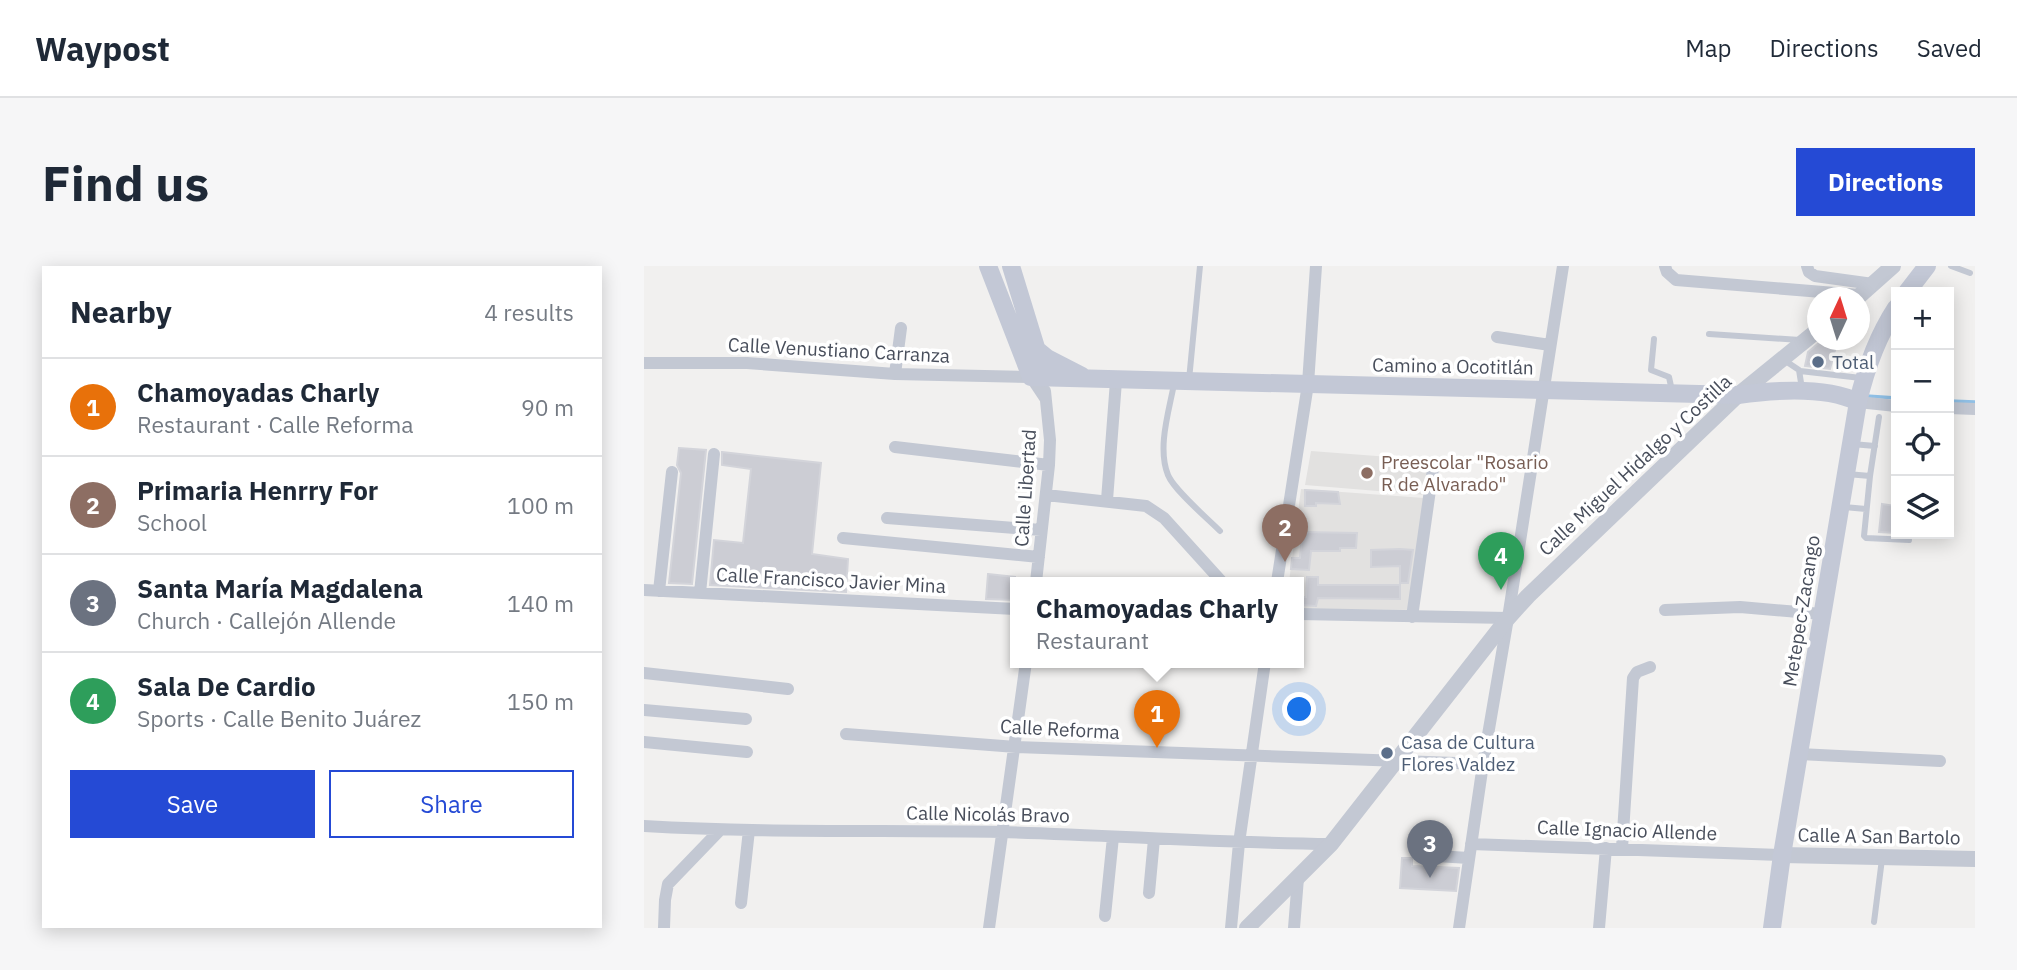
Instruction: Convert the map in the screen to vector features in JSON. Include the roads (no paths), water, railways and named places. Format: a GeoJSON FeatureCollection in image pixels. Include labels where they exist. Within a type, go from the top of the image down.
{"type":"FeatureCollection","features":[{"type":"Feature","properties":{"kind":"main road"},"geometry":{"type":"LineString","coordinates":[[988,266],[1038,377]]}},
{"type":"Feature","properties":{"kind":"main road"},"geometry":{"type":"LineString","coordinates":[[1011,266],[1036,349],[1038,377]]}},
{"type":"Feature","properties":{"kind":"main road"},"geometry":{"type":"LineString","coordinates":[[1911,287],[1927,266]]}},
{"type":"Feature","properties":{"kind":"main road","name":"Metepec-Zacango"},"geometry":{"type":"LineString","coordinates":[[1772,928],[1858,402],[1875,345],[1891,317]]}},
{"type":"Feature","properties":{"kind":"main road"},"geometry":{"type":"LineString","coordinates":[[1036,349],[1047,358],[1091,380]]}},
{"type":"Feature","properties":{"kind":"main road","name":"Camino a Ocotitlán"},"geometry":{"type":"LineString","coordinates":[[1038,377],[1738,395],[1767,391],[1803,392],[1837,394],[1858,402]]}},
{"type":"Feature","properties":{"kind":"street"},"geometry":{"type":"LineString","coordinates":[[1278,577],[1308,384],[1316,266]]}},
{"type":"Feature","properties":{"kind":"street"},"geometry":{"type":"LineString","coordinates":[[1459,928],[1563,266]]}},
{"type":"Feature","properties":{"kind":"street"},"geometry":{"type":"LineString","coordinates":[[1665,266],[1667,272],[1676,280],[1807,292]]}},
{"type":"Feature","properties":{"kind":"street"},"geometry":{"type":"LineString","coordinates":[[1807,266],[1809,272],[1815,276],[1873,284]]}},
{"type":"Feature","properties":{"kind":"street"},"geometry":{"type":"LineString","coordinates":[[1869,287],[1893,266]]}},
{"type":"Feature","properties":{"kind":"street"},"geometry":{"type":"LineString","coordinates":[[895,374],[901,328]]}},
{"type":"Feature","properties":{"kind":"street"},"geometry":{"type":"LineString","coordinates":[[1497,337],[1550,345]]}},
{"type":"Feature","properties":{"kind":"street","name":"Calle Miguel Hidalgo y Costilla"},"geometry":{"type":"LineString","coordinates":[[1247,928],[1331,844],[1528,596],[1738,395],[1807,338]]}},
{"type":"Feature","properties":{"kind":"street","name":"Calle Venustiano Carranza"},"geometry":{"type":"LineString","coordinates":[[644,363],[797,365],[895,374],[1038,377]]}},
{"type":"Feature","properties":{"kind":"street","name":"Calle Libertad"},"geometry":{"type":"LineString","coordinates":[[1037,577],[1049,465],[1049,425],[1045,398],[1038,377]]}},
{"type":"Feature","properties":{"kind":"street"},"geometry":{"type":"LineString","coordinates":[[1107,500],[1116,381]]}},
{"type":"Feature","properties":{"kind":"street"},"geometry":{"type":"LineString","coordinates":[[1858,402],[1891,405]]}},
{"type":"Feature","properties":{"kind":"street"},"geometry":{"type":"LineString","coordinates":[[1954,408],[1975,409]]}},
{"type":"Feature","properties":{"kind":"street"},"geometry":{"type":"LineString","coordinates":[[895,447],[1049,465]]}},
{"type":"Feature","properties":{"kind":"street"},"geometry":{"type":"LineString","coordinates":[[700,593],[714,454]]}},
{"type":"Feature","properties":{"kind":"street"},"geometry":{"type":"LineString","coordinates":[[1412,617],[1433,469]]}},
{"type":"Feature","properties":{"kind":"street"},"geometry":{"type":"LineString","coordinates":[[660,591],[672,472]]}},
{"type":"Feature","properties":{"kind":"street"},"geometry":{"type":"LineString","coordinates":[[1046,495],[1136,503],[1157,511],[1217,577]]}},
{"type":"Feature","properties":{"kind":"street"},"geometry":{"type":"LineString","coordinates":[[887,518],[1041,530]]}},
{"type":"Feature","properties":{"kind":"street"},"geometry":{"type":"LineString","coordinates":[[843,538],[1039,557]]}},
{"type":"Feature","properties":{"kind":"street","name":"Calle Francisco Javier Mina"},"geometry":{"type":"LineString","coordinates":[[644,590],[1010,609]]}},
{"type":"Feature","properties":{"kind":"street"},"geometry":{"type":"LineString","coordinates":[[1665,610],[1740,607],[1822,614]]}},
{"type":"Feature","properties":{"kind":"street"},"geometry":{"type":"LineString","coordinates":[[1304,614],[1508,618]]}},
{"type":"Feature","properties":{"kind":"street"},"geometry":{"type":"LineString","coordinates":[[1622,848],[1633,678],[1637,672],[1650,667]]}},
{"type":"Feature","properties":{"kind":"street"},"geometry":{"type":"LineString","coordinates":[[989,928],[1025,668]]}},
{"type":"Feature","properties":{"kind":"street"},"geometry":{"type":"LineString","coordinates":[[1231,928],[1239,843],[1264,668]]}},
{"type":"Feature","properties":{"kind":"street"},"geometry":{"type":"LineString","coordinates":[[644,673],[788,689]]}},
{"type":"Feature","properties":{"kind":"street"},"geometry":{"type":"LineString","coordinates":[[644,710],[746,719]]}},
{"type":"Feature","properties":{"kind":"street","name":"Calle Reforma"},"geometry":{"type":"LineString","coordinates":[[846,734],[1016,747],[1483,764]]}},
{"type":"Feature","properties":{"kind":"street"},"geometry":{"type":"LineString","coordinates":[[644,742],[747,752]]}},
{"type":"Feature","properties":{"kind":"street"},"geometry":{"type":"LineString","coordinates":[[1799,754],[1940,761]]}},
{"type":"Feature","properties":{"kind":"street","name":"Calle Nicolás Bravo"},"geometry":{"type":"LineString","coordinates":[[644,826],[720,830],[1003,832],[1239,843],[1331,844]]}},
{"type":"Feature","properties":{"kind":"street"},"geometry":{"type":"LineString","coordinates":[[664,928],[668,884],[720,830]]}},
{"type":"Feature","properties":{"kind":"street"},"geometry":{"type":"LineString","coordinates":[[741,903],[749,830]]}},
{"type":"Feature","properties":{"kind":"street"},"geometry":{"type":"LineString","coordinates":[[1105,916],[1113,837]]}},
{"type":"Feature","properties":{"kind":"street"},"geometry":{"type":"LineString","coordinates":[[1149,893],[1154,839]]}},
{"type":"Feature","properties":{"kind":"street","name":"Calle Ignacio Allende"},"geometry":{"type":"LineString","coordinates":[[1471,844],[1782,855]]}},
{"type":"Feature","properties":{"kind":"street"},"geometry":{"type":"LineString","coordinates":[[1599,928],[1606,848]]}},
{"type":"Feature","properties":{"kind":"street","name":"Calle A San Bartolo"},"geometry":{"type":"LineString","coordinates":[[1782,855],[1975,859]]}},
{"type":"Feature","properties":{"kind":"street"},"geometry":{"type":"LineString","coordinates":[[1436,856],[1469,858]]}},
{"type":"Feature","properties":{"kind":"street"},"geometry":{"type":"LineString","coordinates":[[1294,928],[1298,878]]}},
{"type":"Feature","properties":{"kind":"lane"},"geometry":{"type":"LineString","coordinates":[[1200,266],[1182,382],[1166,424],[1164,449],[1168,475],[1220,531]]}},
{"type":"Feature","properties":{"kind":"lane"},"geometry":{"type":"LineString","coordinates":[[1951,266],[1970,273]]}},
{"type":"Feature","properties":{"kind":"lane"},"geometry":{"type":"LineString","coordinates":[[1709,334],[1807,335]]}},
{"type":"Feature","properties":{"kind":"lane"},"geometry":{"type":"LineString","coordinates":[[1654,339],[1651,370],[1669,377],[1673,393]]}},
{"type":"Feature","properties":{"kind":"lane"},"geometry":{"type":"LineString","coordinates":[[1782,359],[1800,371],[1863,379]]}},
{"type":"Feature","properties":{"kind":"lane"},"geometry":{"type":"LineString","coordinates":[[1800,371],[1803,392]]}},
{"type":"Feature","properties":{"kind":"lane"},"geometry":{"type":"LineString","coordinates":[[1879,417],[1866,509],[1865,537],[1909,540]]}},
{"type":"Feature","properties":{"kind":"lane"},"geometry":{"type":"LineString","coordinates":[[1850,444],[1875,446]]}},
{"type":"Feature","properties":{"kind":"lane"},"geometry":{"type":"LineString","coordinates":[[1846,474],[1870,477]]}},
{"type":"Feature","properties":{"kind":"lane"},"geometry":{"type":"LineString","coordinates":[[1840,506],[1866,509]]}},
{"type":"Feature","properties":{"kind":"lane"},"geometry":{"type":"LineString","coordinates":[[1874,922],[1882,857]]}},
{"type":"Feature","properties":{"kind":"waterway"},"geometry":{"type":"LineString","coordinates":[[1866,396],[1891,398]]}},
{"type":"Feature","properties":{"kind":"waterway"},"geometry":{"type":"LineString","coordinates":[[1954,401],[1975,402]]}},
{"type":"Feature","properties":{"kind":"place","name":"Total"},"geometry":{"type":"Point","coordinates":[1818,362]}},
{"type":"Feature","properties":{"kind":"place","name":"Preescolar \"Rosario R de Alvarado\""},"geometry":{"type":"Point","coordinates":[1367,473]}},
{"type":"Feature","properties":{"kind":"place","name":"Primaria Henrry For"},"geometry":{"type":"Point","coordinates":[1285,562]}},
{"type":"Feature","properties":{"kind":"place","name":"Sala De Cardio"},"geometry":{"type":"Point","coordinates":[1501,590]}},
{"type":"Feature","properties":{"kind":"place","name":"Chamoyadas Charly"},"geometry":{"type":"Point","coordinates":[1157,748]}},
{"type":"Feature","properties":{"kind":"place","name":"Casa de Cultura Flores Valdez"},"geometry":{"type":"Point","coordinates":[1387,753]}},
{"type":"Feature","properties":{"kind":"place","name":"Santa María Magdalena"},"geometry":{"type":"Point","coordinates":[1430,878]}}]}
